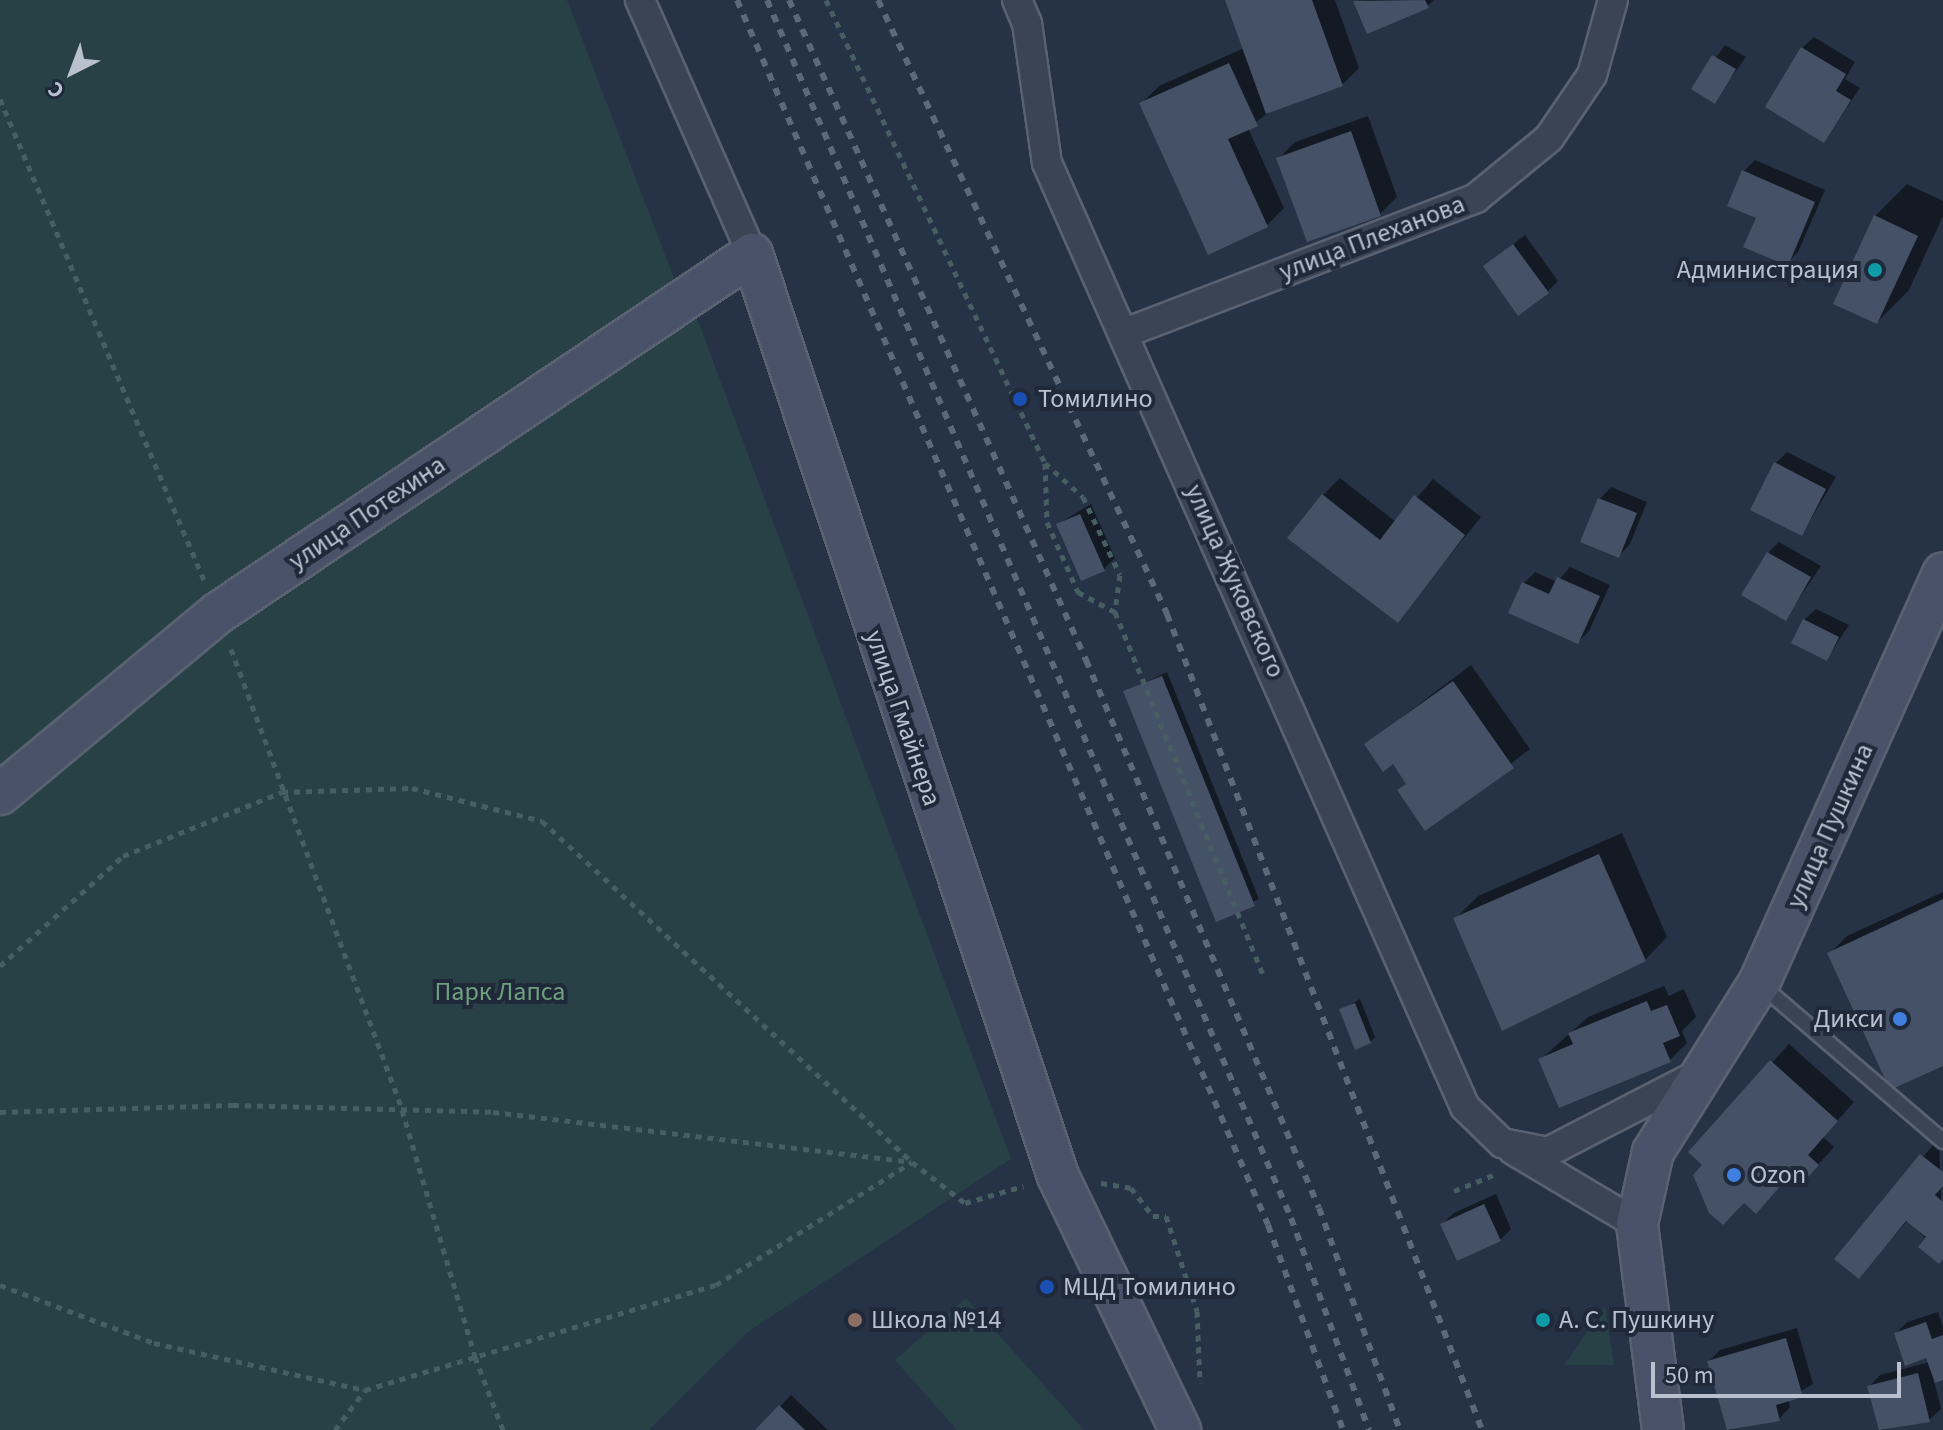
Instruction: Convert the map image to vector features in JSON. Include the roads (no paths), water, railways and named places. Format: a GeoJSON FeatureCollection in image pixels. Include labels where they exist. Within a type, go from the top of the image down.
{"type":"FeatureCollection","features":[{"type":"Feature","properties":{"kind":"street","name":"улица Гмайнера"},"geometry":{"type":"LineString","coordinates":[[640,0],[752,254],[1058,1176],[1180,1430]]}},
{"type":"Feature","properties":{"kind":"street","name":"улица Жуковского"},"geometry":{"type":"LineString","coordinates":[[1017,0],[1027,23],[1047,163],[1125,333],[1465,1107],[1502,1143],[1637,1224]]}},
{"type":"Feature","properties":{"kind":"street","name":"улица Плеханова"},"geometry":{"type":"LineString","coordinates":[[1125,333],[1476,198],[1549,138],[1592,75],[1613,0]]}},
{"type":"Feature","properties":{"kind":"street","name":"улица Потехина"},"geometry":{"type":"LineString","coordinates":[[0,794],[218,613],[752,254]]}},
{"type":"Feature","properties":{"kind":"street","name":"улица Пушкина"},"geometry":{"type":"LineString","coordinates":[[1659,1426],[1637,1224],[1653,1152],[1759,983],[1941,580]]}},
{"type":"Feature","properties":{"kind":"street"},"geometry":{"type":"LineString","coordinates":[[1502,1143],[1548,1152],[1702,1072]]}},
{"type":"Feature","properties":{"kind":"lane"},"geometry":{"type":"LineString","coordinates":[[1759,983],[1943,1141]]}},
{"type":"Feature","properties":{"kind":"railway"},"geometry":{"type":"LineString","coordinates":[[737,0],[1268,1225],[1343,1430]]}},
{"type":"Feature","properties":{"kind":"railway"},"geometry":{"type":"LineString","coordinates":[[767,0],[1291,1218],[1369,1430]]}},
{"type":"Feature","properties":{"kind":"railway"},"geometry":{"type":"LineString","coordinates":[[789,0],[1086,660],[1319,1208],[1400,1430]]}},
{"type":"Feature","properties":{"kind":"railway"},"geometry":{"type":"LineString","coordinates":[[878,0],[1167,614],[1482,1430]]}},
{"type":"Feature","properties":{"kind":"place","name":"Администрация"},"geometry":{"type":"Point","coordinates":[1875,270]}},
{"type":"Feature","properties":{"kind":"place","name":"Томилино"},"geometry":{"type":"Point","coordinates":[1020,399]}},
{"type":"Feature","properties":{"kind":"place","name":"Дикси"},"geometry":{"type":"Point","coordinates":[1900,1019]}},
{"type":"Feature","properties":{"kind":"place","name":"Ozon"},"geometry":{"type":"Point","coordinates":[1734,1175]}},
{"type":"Feature","properties":{"kind":"place","name":"МЦД Томилино"},"geometry":{"type":"Point","coordinates":[1047,1287]}},
{"type":"Feature","properties":{"kind":"place","name":"Школа №14"},"geometry":{"type":"Point","coordinates":[855,1320]}},
{"type":"Feature","properties":{"kind":"place","name":"А. С. Пушкину"},"geometry":{"type":"Point","coordinates":[1543,1320]}},
{"type":"Feature","properties":{"kind":"park label","name":"Парк Лапса"},"geometry":{"type":"Point","coordinates":[500,992]}}]}
